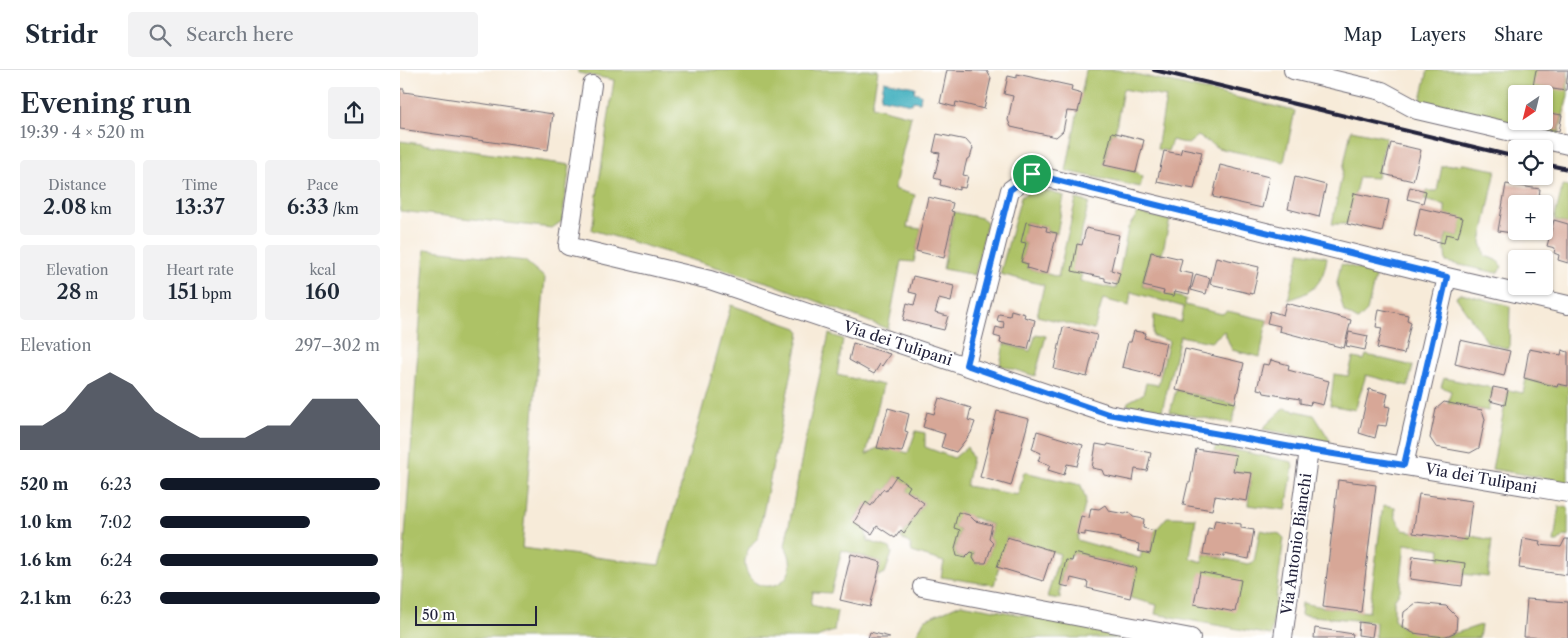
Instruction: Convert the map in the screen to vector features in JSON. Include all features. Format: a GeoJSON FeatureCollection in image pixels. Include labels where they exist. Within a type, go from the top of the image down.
{"type":"FeatureCollection","features":[{"type":"Feature","properties":{"kind":"street"},"geometry":{"type":"LineString","coordinates":[[1294,70],[1382,91],[1417,110],[1568,145]]}},
{"type":"Feature","properties":{"kind":"street","name":"Via dei Tulipani"},"geometry":{"type":"LineString","coordinates":[[592,85],[568,246],[710,280],[1108,414],[1308,450],[1568,493]]}},
{"type":"Feature","properties":{"kind":"street"},"geometry":{"type":"LineString","coordinates":[[966,365],[1010,190],[1032,174],[1447,277],[1568,304]]}},
{"type":"Feature","properties":{"kind":"street"},"geometry":{"type":"LineString","coordinates":[[1404,465],[1447,277]]}},
{"type":"Feature","properties":{"kind":"street","name":"Via Antonio Bianchi"},"geometry":{"type":"LineString","coordinates":[[1283,638],[1308,450]]}},
{"type":"Feature","properties":{"kind":"street"},"geometry":{"type":"LineString","coordinates":[[922,587],[1191,638]]}},
{"type":"Feature","properties":{"kind":"green space"},"geometry":{"type":"Polygon","coordinates":[[[578,70],[878,70],[872,106],[911,116],[894,189],[915,195],[907,227],[921,229],[914,262],[901,261],[888,329],[773,284],[592,230],[614,80],[578,73],[578,70]]]}},
{"type":"Feature","properties":{"kind":"green space"},"geometry":{"type":"Polygon","coordinates":[[[1086,70],[1118,70],[1295,111],[1284,162],[1218,148],[1198,136],[1188,144],[1172,140],[1168,151],[1157,149],[1166,97],[1123,89],[1115,133],[1112,133],[1104,164],[1136,172],[1143,177],[1140,187],[1066,171],[1086,70]]]}},
{"type":"Feature","properties":{"kind":"green space"},"geometry":{"type":"Polygon","coordinates":[[[1428,70],[1568,70],[1568,95],[1558,138],[1526,130],[1553,130],[1553,85],[1508,85],[1508,125],[1420,103],[1428,70]]]}},
{"type":"Feature","properties":{"kind":"green space"},"geometry":{"type":"Polygon","coordinates":[[[1351,130],[1386,137],[1377,178],[1359,177],[1347,224],[1332,224],[1351,130]]]}},
{"type":"Feature","properties":{"kind":"green space"},"geometry":{"type":"Polygon","coordinates":[[[400,141],[570,165],[562,221],[552,228],[400,211],[400,141]]]}},
{"type":"Feature","properties":{"kind":"green space"},"geometry":{"type":"Polygon","coordinates":[[[1464,164],[1496,170],[1481,242],[1485,256],[1497,260],[1502,267],[1497,273],[1446,262],[1444,243],[1447,234],[1458,237],[1462,218],[1445,214],[1445,205],[1424,200],[1426,191],[1437,191],[1442,166],[1464,164]]]}},
{"type":"Feature","properties":{"kind":"green space"},"geometry":{"type":"Polygon","coordinates":[[[1563,185],[1568,186],[1568,224],[1554,220],[1563,185]]]}},
{"type":"Feature","properties":{"kind":"green space"},"geometry":{"type":"Polygon","coordinates":[[[1035,188],[1064,196],[1057,233],[1046,231],[1047,227],[1026,222],[1021,242],[1026,243],[1021,262],[1028,264],[1027,268],[1058,277],[1076,199],[1089,202],[1072,270],[1082,273],[1080,281],[1116,289],[1128,228],[1138,213],[1170,220],[1162,254],[1151,252],[1142,286],[1186,299],[1185,305],[1222,314],[1227,311],[1267,320],[1260,357],[1232,350],[1224,331],[1211,342],[1180,336],[1162,411],[1127,405],[1128,402],[1143,394],[1146,383],[1158,385],[1169,341],[1153,336],[1154,315],[1181,322],[1184,307],[1131,292],[1129,306],[1103,299],[1094,330],[1037,316],[1044,285],[1000,274],[1021,197],[1035,188]]]}},
{"type":"Feature","properties":{"kind":"green space"},"geometry":{"type":"Polygon","coordinates":[[[954,212],[982,218],[987,222],[975,275],[943,269],[954,212]]]}},
{"type":"Feature","properties":{"kind":"green space"},"geometry":{"type":"Polygon","coordinates":[[[425,249],[525,261],[545,278],[522,548],[659,565],[731,305],[797,328],[800,332],[758,538],[750,546],[745,557],[745,565],[749,576],[757,583],[766,586],[776,585],[784,580],[789,571],[790,560],[785,546],[805,441],[829,334],[843,339],[837,375],[883,385],[866,455],[877,448],[889,451],[890,448],[908,453],[916,431],[925,433],[925,447],[954,458],[967,447],[972,458],[966,486],[1018,495],[1024,472],[1081,485],[1086,500],[1077,540],[1140,558],[1142,551],[1150,553],[1155,531],[1167,517],[1196,518],[1190,558],[1202,562],[1204,554],[1248,564],[1254,562],[1260,530],[1280,534],[1284,538],[1271,635],[1155,614],[1157,605],[1130,598],[1137,568],[1074,553],[1066,562],[1064,568],[1060,599],[1047,597],[1060,554],[1007,537],[994,585],[941,577],[944,562],[912,552],[910,544],[901,538],[924,503],[907,491],[910,486],[896,476],[886,491],[883,489],[871,506],[866,503],[854,521],[865,529],[868,541],[890,548],[892,553],[885,573],[878,576],[881,562],[842,550],[831,593],[813,592],[811,605],[837,611],[834,631],[818,638],[400,638],[400,609],[425,249]],[[959,512],[954,528],[960,530],[955,548],[957,556],[965,558],[971,552],[974,553],[973,558],[976,563],[986,562],[993,542],[989,538],[992,525],[959,512]]]}},
{"type":"Feature","properties":{"kind":"green space"},"geometry":{"type":"Polygon","coordinates":[[[1300,252],[1327,257],[1323,274],[1316,286],[1311,290],[1288,300],[1300,252]]]}},
{"type":"Feature","properties":{"kind":"green space"},"geometry":{"type":"Polygon","coordinates":[[[1341,264],[1376,273],[1367,311],[1358,320],[1344,312],[1337,283],[1341,264]]]}},
{"type":"Feature","properties":{"kind":"green space"},"geometry":{"type":"Polygon","coordinates":[[[1461,293],[1510,306],[1509,349],[1488,343],[1456,297],[1461,293]]]}},
{"type":"Feature","properties":{"kind":"green space"},"geometry":{"type":"Polygon","coordinates":[[[1036,334],[1046,336],[1035,376],[1000,365],[1004,344],[1030,351],[1036,334]]]}},
{"type":"Feature","properties":{"kind":"green space"},"geometry":{"type":"Polygon","coordinates":[[[1366,355],[1413,366],[1408,386],[1366,375],[1355,410],[1330,405],[1334,374],[1348,376],[1353,358],[1364,360],[1366,355]]]}},
{"type":"Feature","properties":{"kind":"green space"},"geometry":{"type":"Polygon","coordinates":[[[1444,378],[1493,388],[1488,411],[1448,403],[1451,391],[1441,387],[1444,378]]]}},
{"type":"Feature","properties":{"kind":"green space"},"geometry":{"type":"Polygon","coordinates":[[[1526,379],[1557,387],[1558,384],[1568,386],[1568,482],[1492,469],[1508,390],[1523,393],[1526,379]]]}},
{"type":"Feature","properties":{"kind":"green space"},"geometry":{"type":"Polygon","coordinates":[[[1176,390],[1237,405],[1232,423],[1170,412],[1176,390]]]}},
{"type":"Feature","properties":{"kind":"green space"},"geometry":{"type":"Polygon","coordinates":[[[1284,408],[1314,415],[1331,442],[1262,429],[1284,408]]]}},
{"type":"Feature","properties":{"kind":"green space"},"geometry":{"type":"Polygon","coordinates":[[[1216,446],[1292,462],[1293,467],[1286,510],[1248,505],[1251,473],[1233,471],[1235,455],[1215,452],[1216,446]]]}},
{"type":"Feature","properties":{"kind":"green space"},"geometry":{"type":"Polygon","coordinates":[[[1383,505],[1395,507],[1395,516],[1403,530],[1466,540],[1467,535],[1492,540],[1488,577],[1463,574],[1439,560],[1440,549],[1405,544],[1400,591],[1394,600],[1394,620],[1402,627],[1444,637],[1481,625],[1479,638],[1375,638],[1376,622],[1301,615],[1302,603],[1369,612],[1383,505]]]}},
{"type":"Feature","properties":{"kind":"green space"},"geometry":{"type":"Polygon","coordinates":[[[1559,506],[1568,508],[1568,537],[1564,536],[1558,542],[1554,542],[1559,506]]]}},
{"type":"Feature","properties":{"kind":"green space"},"geometry":{"type":"Polygon","coordinates":[[[961,604],[1151,638],[915,638],[924,620],[961,604]]]}},
{"type":"Feature","properties":{"kind":"water"},"geometry":{"type":"Polygon","coordinates":[[[884,81],[915,87],[914,92],[921,94],[920,102],[913,101],[912,104],[881,98],[884,81]]]}},
{"type":"Feature","properties":{"kind":"building"},"geometry":{"type":"Polygon","coordinates":[[[947,70],[987,71],[991,78],[984,109],[956,102],[955,107],[940,103],[947,70]]]}},
{"type":"Feature","properties":{"kind":"building"},"geometry":{"type":"Polygon","coordinates":[[[1536,70],[1568,70],[1566,91],[1553,89],[1553,85],[1533,85],[1536,70]]]}},
{"type":"Feature","properties":{"kind":"building"},"geometry":{"type":"Polygon","coordinates":[[[1017,74],[1072,86],[1071,91],[1082,94],[1078,112],[1067,111],[1063,131],[1056,137],[1011,127],[1008,120],[1013,96],[1004,94],[1008,76],[1017,78],[1017,74]]]}},
{"type":"Feature","properties":{"kind":"building"},"geometry":{"type":"Polygon","coordinates":[[[400,89],[404,89],[404,92],[553,114],[548,150],[400,129],[400,89]]]}},
{"type":"Feature","properties":{"kind":"building"},"geometry":{"type":"Polygon","coordinates":[[[1553,114],[1562,115],[1559,131],[1553,130],[1553,114]]]}},
{"type":"Feature","properties":{"kind":"building"},"geometry":{"type":"Polygon","coordinates":[[[1112,132],[1144,140],[1136,172],[1104,165],[1112,132]]]}},
{"type":"Feature","properties":{"kind":"building"},"geometry":{"type":"Polygon","coordinates":[[[937,134],[966,140],[973,148],[970,158],[967,159],[963,175],[968,176],[965,188],[959,187],[959,190],[940,185],[941,180],[934,178],[940,153],[933,152],[937,134]]]}},
{"type":"Feature","properties":{"kind":"building"},"geometry":{"type":"Polygon","coordinates":[[[1391,143],[1421,150],[1413,181],[1383,174],[1391,143]]]}},
{"type":"Feature","properties":{"kind":"building"},"geometry":{"type":"Polygon","coordinates":[[[1182,148],[1202,152],[1194,189],[1157,182],[1164,151],[1180,154],[1182,148]]]}},
{"type":"Feature","properties":{"kind":"building"},"geometry":{"type":"Polygon","coordinates":[[[1220,165],[1269,177],[1262,208],[1213,197],[1220,165]]]}},
{"type":"Feature","properties":{"kind":"building"},"geometry":{"type":"Polygon","coordinates":[[[1295,177],[1326,185],[1319,217],[1288,209],[1295,177]]]}},
{"type":"Feature","properties":{"kind":"building"},"geometry":{"type":"Polygon","coordinates":[[[1506,184],[1540,189],[1539,195],[1508,195],[1508,232],[1498,231],[1506,184]]]}},
{"type":"Feature","properties":{"kind":"building"},"geometry":{"type":"Polygon","coordinates":[[[1410,187],[1426,191],[1423,203],[1407,199],[1410,187]]]}},
{"type":"Feature","properties":{"kind":"building"},"geometry":{"type":"Polygon","coordinates":[[[1354,193],[1389,200],[1382,232],[1347,224],[1354,193]]]}},
{"type":"Feature","properties":{"kind":"building"},"geometry":{"type":"Polygon","coordinates":[[[928,197],[953,203],[951,211],[954,212],[944,258],[916,251],[928,197]]]}},
{"type":"Feature","properties":{"kind":"building"},"geometry":{"type":"Polygon","coordinates":[[[1420,208],[1463,218],[1458,237],[1446,234],[1444,243],[1414,236],[1420,208]]]}},
{"type":"Feature","properties":{"kind":"building"},"geometry":{"type":"Polygon","coordinates":[[[1554,220],[1568,224],[1568,263],[1558,260],[1559,255],[1554,253],[1555,248],[1547,246],[1549,240],[1553,240],[1554,220]]]}},
{"type":"Feature","properties":{"kind":"building"},"geometry":{"type":"Polygon","coordinates":[[[1026,222],[1047,227],[1046,231],[1057,233],[1047,274],[1027,268],[1028,264],[1021,262],[1026,243],[1021,242],[1026,222]]]}},
{"type":"Feature","properties":{"kind":"building"},"geometry":{"type":"Polygon","coordinates":[[[1086,228],[1119,235],[1111,270],[1120,273],[1117,284],[1105,281],[1105,278],[1072,271],[1077,244],[1082,245],[1086,228]]]}},
{"type":"Feature","properties":{"kind":"building"},"geometry":{"type":"Polygon","coordinates":[[[1151,252],[1182,259],[1179,271],[1193,274],[1189,294],[1175,291],[1174,296],[1163,294],[1164,291],[1143,286],[1151,252]]]}},
{"type":"Feature","properties":{"kind":"building"},"geometry":{"type":"Polygon","coordinates":[[[1216,257],[1259,267],[1253,294],[1210,284],[1216,257]]]}},
{"type":"Feature","properties":{"kind":"building"},"geometry":{"type":"Polygon","coordinates":[[[1196,274],[1210,278],[1206,294],[1191,290],[1196,274]]]}},
{"type":"Feature","properties":{"kind":"building"},"geometry":{"type":"Polygon","coordinates":[[[913,276],[954,286],[951,302],[939,299],[935,313],[948,316],[944,330],[903,320],[907,303],[914,305],[917,294],[909,292],[913,276]]]}},
{"type":"Feature","properties":{"kind":"building"},"geometry":{"type":"Polygon","coordinates":[[[1286,303],[1351,320],[1344,348],[1279,331],[1280,326],[1267,323],[1270,311],[1283,315],[1286,303]]]}},
{"type":"Feature","properties":{"kind":"building"},"geometry":{"type":"Polygon","coordinates":[[[1379,309],[1408,315],[1407,320],[1411,322],[1404,354],[1377,348],[1382,328],[1376,327],[1379,309]]]}},
{"type":"Feature","properties":{"kind":"building"},"geometry":{"type":"Polygon","coordinates":[[[1011,310],[1025,314],[1024,317],[1035,320],[1028,349],[1000,343],[1001,338],[994,336],[996,327],[1003,329],[1004,322],[997,321],[999,314],[1010,316],[1011,310]]]}},
{"type":"Feature","properties":{"kind":"building"},"geometry":{"type":"Polygon","coordinates":[[[1063,327],[1097,335],[1087,377],[1054,369],[1063,327]]]}},
{"type":"Feature","properties":{"kind":"building"},"geometry":{"type":"Polygon","coordinates":[[[1134,331],[1146,333],[1144,338],[1166,343],[1159,376],[1122,367],[1128,342],[1131,342],[1134,331]]]}},
{"type":"Feature","properties":{"kind":"building"},"geometry":{"type":"Polygon","coordinates":[[[1349,332],[1368,336],[1365,350],[1346,346],[1349,332]]]}},
{"type":"Feature","properties":{"kind":"building"},"geometry":{"type":"Polygon","coordinates":[[[1460,340],[1510,351],[1504,376],[1455,364],[1460,340]]]}},
{"type":"Feature","properties":{"kind":"building"},"geometry":{"type":"Polygon","coordinates":[[[853,343],[890,354],[882,366],[880,364],[874,374],[849,360],[853,343]]]}},
{"type":"Feature","properties":{"kind":"building"},"geometry":{"type":"Polygon","coordinates":[[[1185,349],[1244,363],[1235,403],[1176,390],[1185,349]]]}},
{"type":"Feature","properties":{"kind":"building"},"geometry":{"type":"Polygon","coordinates":[[[1529,349],[1561,355],[1562,350],[1568,352],[1568,386],[1558,384],[1557,387],[1524,378],[1529,349]]]}},
{"type":"Feature","properties":{"kind":"building"},"geometry":{"type":"Polygon","coordinates":[[[1271,360],[1289,365],[1288,370],[1329,381],[1323,405],[1311,402],[1310,405],[1300,403],[1300,399],[1264,393],[1263,390],[1257,389],[1263,364],[1269,365],[1271,360]]]}},
{"type":"Feature","properties":{"kind":"building"},"geometry":{"type":"Polygon","coordinates":[[[1493,387],[1508,390],[1505,405],[1490,401],[1493,387]]]}},
{"type":"Feature","properties":{"kind":"building"},"geometry":{"type":"Polygon","coordinates":[[[1369,389],[1388,394],[1385,406],[1390,407],[1386,426],[1378,425],[1375,438],[1359,433],[1369,389]]]}},
{"type":"Feature","properties":{"kind":"building"},"geometry":{"type":"Polygon","coordinates":[[[939,398],[971,408],[968,420],[975,422],[971,433],[956,452],[941,447],[945,434],[923,427],[927,412],[934,414],[939,398]]]}},
{"type":"Feature","properties":{"kind":"building"},"geometry":{"type":"Polygon","coordinates":[[[1444,402],[1482,410],[1485,419],[1479,448],[1470,453],[1436,447],[1430,438],[1436,409],[1444,402]]]}},
{"type":"Feature","properties":{"kind":"building"},"geometry":{"type":"Polygon","coordinates":[[[888,408],[909,414],[905,431],[908,432],[902,452],[877,448],[888,408]]]}},
{"type":"Feature","properties":{"kind":"building"},"geometry":{"type":"Polygon","coordinates":[[[997,411],[1029,419],[1011,486],[980,477],[997,411]]]}},
{"type":"Feature","properties":{"kind":"building"},"geometry":{"type":"Polygon","coordinates":[[[1037,431],[1083,445],[1077,466],[1067,464],[1064,475],[1048,470],[1050,465],[1038,461],[1041,453],[1032,449],[1037,431]]]}},
{"type":"Feature","properties":{"kind":"building"},"geometry":{"type":"Polygon","coordinates":[[[1096,444],[1107,446],[1108,444],[1151,453],[1147,471],[1135,469],[1133,481],[1104,475],[1102,470],[1092,468],[1096,444]]]}},
{"type":"Feature","properties":{"kind":"building"},"geometry":{"type":"Polygon","coordinates":[[[1196,449],[1236,455],[1233,471],[1252,473],[1247,501],[1215,496],[1212,510],[1183,505],[1188,483],[1190,483],[1196,449]]]}},
{"type":"Feature","properties":{"kind":"building"},"geometry":{"type":"Polygon","coordinates":[[[896,476],[910,486],[907,491],[924,503],[904,533],[901,530],[895,538],[877,526],[872,534],[854,522],[866,502],[871,506],[883,489],[886,491],[896,476]]]}},
{"type":"Feature","properties":{"kind":"building"},"geometry":{"type":"Polygon","coordinates":[[[1338,480],[1376,485],[1361,612],[1323,607],[1338,480]]]}},
{"type":"Feature","properties":{"kind":"building"},"geometry":{"type":"Polygon","coordinates":[[[1419,494],[1472,501],[1467,540],[1413,533],[1419,494]]]}},
{"type":"Feature","properties":{"kind":"building"},"geometry":{"type":"Polygon","coordinates":[[[1105,505],[1109,511],[1125,514],[1129,512],[1133,517],[1144,519],[1143,528],[1155,531],[1150,554],[1138,551],[1139,544],[1120,540],[1120,538],[1085,532],[1085,535],[1077,534],[1081,516],[1089,518],[1091,508],[1099,509],[1105,505]]]}},
{"type":"Feature","properties":{"kind":"building"},"geometry":{"type":"Polygon","coordinates":[[[958,512],[969,515],[975,521],[992,525],[989,538],[993,542],[986,563],[976,563],[973,558],[974,553],[971,552],[965,558],[957,556],[955,548],[960,530],[954,528],[958,512]]]}},
{"type":"Feature","properties":{"kind":"building"},"geometry":{"type":"Polygon","coordinates":[[[1215,520],[1241,524],[1241,528],[1254,530],[1249,559],[1224,554],[1224,557],[1203,554],[1208,528],[1213,529],[1215,520]]]}},
{"type":"Feature","properties":{"kind":"building"},"geometry":{"type":"Polygon","coordinates":[[[1007,537],[1053,551],[1043,581],[997,567],[1007,537]]]}},
{"type":"Feature","properties":{"kind":"building"},"geometry":{"type":"Polygon","coordinates":[[[1523,538],[1540,541],[1539,545],[1561,547],[1565,539],[1568,539],[1567,575],[1519,568],[1523,538]]]}},
{"type":"Feature","properties":{"kind":"building"},"geometry":{"type":"Polygon","coordinates":[[[1074,553],[1137,568],[1130,598],[1087,588],[1088,582],[1071,578],[1069,587],[1060,585],[1066,560],[1072,561],[1074,553]]]}},
{"type":"Feature","properties":{"kind":"building"},"geometry":{"type":"Polygon","coordinates":[[[851,554],[881,562],[870,607],[840,600],[851,554]]]}},
{"type":"Feature","properties":{"kind":"building"},"geometry":{"type":"Polygon","coordinates":[[[1413,556],[1465,563],[1462,586],[1410,579],[1413,556]]]}},
{"type":"Feature","properties":{"kind":"building"},"geometry":{"type":"Polygon","coordinates":[[[1200,572],[1241,580],[1235,612],[1194,604],[1200,572]]]}},
{"type":"Feature","properties":{"kind":"building"},"geometry":{"type":"Polygon","coordinates":[[[1527,599],[1568,602],[1568,638],[1524,637],[1527,599]]]}},
{"type":"Feature","properties":{"kind":"building"},"geometry":{"type":"Polygon","coordinates":[[[1416,603],[1446,606],[1457,617],[1456,632],[1444,637],[1413,633],[1402,627],[1404,612],[1416,603]]]}},
{"type":"Feature","properties":{"kind":"building"},"geometry":{"type":"Polygon","coordinates":[[[1359,622],[1374,624],[1372,637],[1358,635],[1359,622]]]}},
{"type":"Feature","properties":{"kind":"building"},"geometry":{"type":"Polygon","coordinates":[[[1315,628],[1353,634],[1352,638],[1314,638],[1315,628]]]}},
{"type":"Feature","properties":{"kind":"building"},"geometry":{"type":"Polygon","coordinates":[[[870,632],[890,637],[890,638],[868,638],[870,632]]]}},
{"type":"Feature","properties":{"kind":"railway"},"geometry":{"type":"LineString","coordinates":[[1154,70],[1508,155]]}},
{"type":"Feature","properties":{"kind":"railway"},"geometry":{"type":"LineString","coordinates":[[1553,166],[1568,169]]}},
{"type":"Feature","properties":{"kind":"route"},"geometry":{"type":"LineString","coordinates":[[1032,174],[1447,277],[1404,465],[1308,450],[1108,414],[966,365],[995,242],[1010,190],[1032,174]]}}]}
